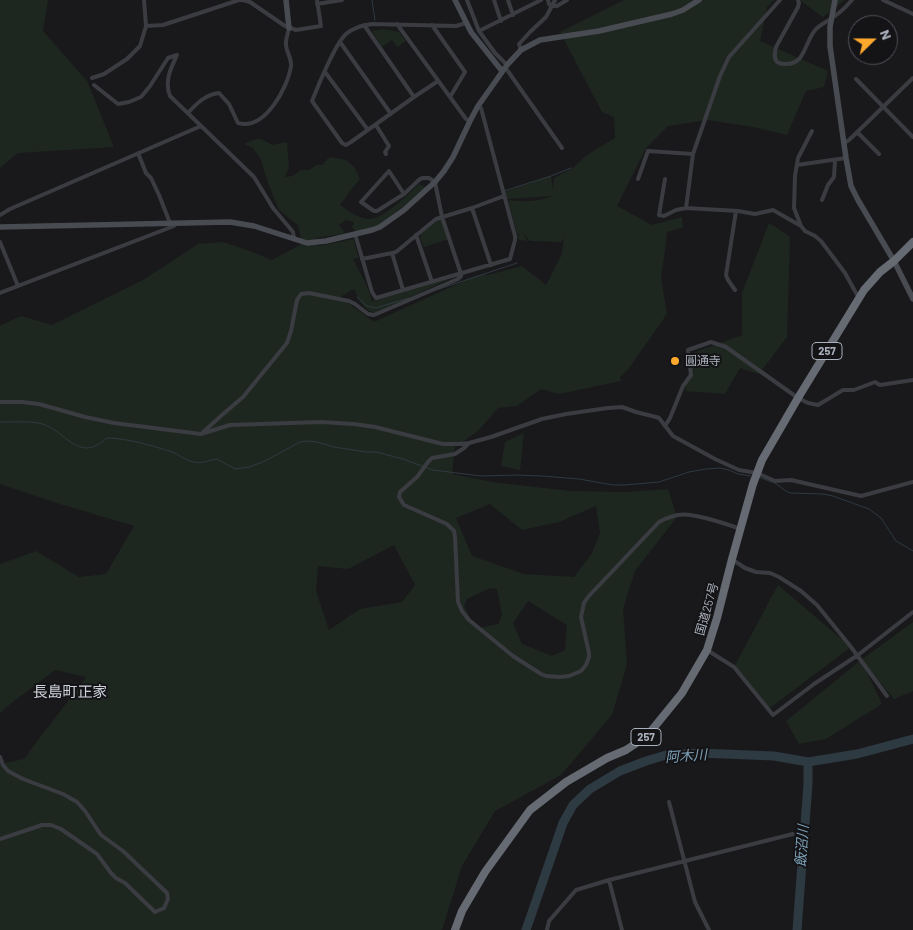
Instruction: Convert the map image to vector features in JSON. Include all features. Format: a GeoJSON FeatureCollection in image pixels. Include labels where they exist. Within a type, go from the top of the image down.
{"type":"FeatureCollection","features":[{"type":"Feature","properties":{"kind":"highway","name":"国道257号"},"geometry":{"type":"LineString","coordinates":[[455,930],[462,911],[485,872],[530,810],[566,782],[607,758],[626,750],[647,736],[682,694],[706,650],[717,618],[740,529],[762,460],[859,298],[876,276],[913,242]]}},
{"type":"Feature","properties":{"kind":"street"},"geometry":{"type":"LineString","coordinates":[[92,78],[104,74],[127,59],[140,46],[146,26],[144,0]]}},
{"type":"Feature","properties":{"kind":"street"},"geometry":{"type":"LineString","coordinates":[[146,26],[163,25],[243,0],[250,2],[285,26],[296,30],[321,26],[317,2],[342,0]]}},
{"type":"Feature","properties":{"kind":"street"},"geometry":{"type":"LineString","coordinates":[[188,113],[196,104],[212,93],[219,93],[229,104],[238,123],[244,125],[256,122],[266,116],[285,86],[292,63],[285,44],[290,28],[286,0]]}},
{"type":"Feature","properties":{"kind":"street"},"geometry":{"type":"LineString","coordinates":[[455,0],[466,23],[479,43],[505,68]]}},
{"type":"Feature","properties":{"kind":"street"},"geometry":{"type":"LineString","coordinates":[[467,0],[479,31],[562,148]]}},
{"type":"Feature","properties":{"kind":"street"},"geometry":{"type":"LineString","coordinates":[[494,0],[501,21]]}},
{"type":"Feature","properties":{"kind":"street"},"geometry":{"type":"LineString","coordinates":[[508,0],[513,15]]}},
{"type":"Feature","properties":{"kind":"street"},"geometry":{"type":"LineString","coordinates":[[523,0],[525,7]]}},
{"type":"Feature","properties":{"kind":"street"},"geometry":{"type":"LineString","coordinates":[[479,31],[541,0]]}},
{"type":"Feature","properties":{"kind":"street"},"geometry":{"type":"LineString","coordinates":[[548,0],[552,6]]}},
{"type":"Feature","properties":{"kind":"street"},"geometry":{"type":"LineString","coordinates":[[520,50],[519,44],[546,17],[555,0]]}},
{"type":"Feature","properties":{"kind":"street"},"geometry":{"type":"LineString","coordinates":[[552,6],[557,6],[567,0]]}},
{"type":"Feature","properties":{"kind":"street"},"geometry":{"type":"LineString","coordinates":[[0,227],[240,223],[307,243],[326,241],[372,230],[380,227],[404,210],[435,182],[453,158],[478,106],[520,50],[540,40],[599,31],[672,14],[683,10],[699,0]]}},
{"type":"Feature","properties":{"kind":"street"},"geometry":{"type":"LineString","coordinates":[[686,208],[693,154],[720,76],[735,50],[780,0]]}},
{"type":"Feature","properties":{"kind":"street"},"geometry":{"type":"LineString","coordinates":[[798,0],[798,7],[776,47],[774,55],[778,62],[790,64],[798,61],[810,36],[825,22],[844,9],[852,0]]}},
{"type":"Feature","properties":{"kind":"street"},"geometry":{"type":"LineString","coordinates":[[835,0],[831,19],[830,46],[851,186],[894,261],[913,299]]}},
{"type":"Feature","properties":{"kind":"street"},"geometry":{"type":"LineString","coordinates":[[883,0],[913,14]]}},
{"type":"Feature","properties":{"kind":"street"},"geometry":{"type":"LineString","coordinates":[[438,81],[348,144],[342,143],[312,101],[340,42],[347,33],[355,28],[364,25],[456,26],[466,23]]}},
{"type":"Feature","properties":{"kind":"street"},"geometry":{"type":"LineString","coordinates":[[398,24],[466,119],[470,121]]}},
{"type":"Feature","properties":{"kind":"street"},"geometry":{"type":"LineString","coordinates":[[364,25],[414,97]]}},
{"type":"Feature","properties":{"kind":"street"},"geometry":{"type":"LineString","coordinates":[[432,25],[465,72],[450,97]]}},
{"type":"Feature","properties":{"kind":"street"},"geometry":{"type":"LineString","coordinates":[[530,32],[540,40]]}},
{"type":"Feature","properties":{"kind":"street"},"geometry":{"type":"LineString","coordinates":[[340,42],[391,114]]}},
{"type":"Feature","properties":{"kind":"street"},"geometry":{"type":"LineString","coordinates":[[94,85],[118,104],[128,102],[141,97],[168,58],[177,55],[169,72],[168,91],[170,96],[254,178],[273,208],[292,232],[294,238]]}},
{"type":"Feature","properties":{"kind":"street"},"geometry":{"type":"LineString","coordinates":[[325,72],[368,130]]}},
{"type":"Feature","properties":{"kind":"street"},"geometry":{"type":"LineString","coordinates":[[844,143],[913,78]]}},
{"type":"Feature","properties":{"kind":"street"},"geometry":{"type":"LineString","coordinates":[[856,79],[913,137]]}},
{"type":"Feature","properties":{"kind":"street"},"geometry":{"type":"LineString","coordinates":[[355,234],[375,297],[510,259],[516,240],[485,124],[478,106]]}},
{"type":"Feature","properties":{"kind":"street"},"geometry":{"type":"LineString","coordinates":[[376,125],[389,146],[385,152],[386,154]]}},
{"type":"Feature","properties":{"kind":"street"},"geometry":{"type":"LineString","coordinates":[[0,215],[201,126]]}},
{"type":"Feature","properties":{"kind":"street"},"geometry":{"type":"LineString","coordinates":[[812,131],[798,158],[795,176],[794,208],[801,226],[805,231],[816,236],[826,247],[846,273],[859,298]]}},
{"type":"Feature","properties":{"kind":"street"},"geometry":{"type":"LineString","coordinates":[[857,132],[879,154]]}},
{"type":"Feature","properties":{"kind":"street"},"geometry":{"type":"LineString","coordinates":[[638,179],[648,152],[693,154]]}},
{"type":"Feature","properties":{"kind":"street"},"geometry":{"type":"LineString","coordinates":[[0,293],[174,226],[151,178],[146,173],[138,153]]}},
{"type":"Feature","properties":{"kind":"street"},"geometry":{"type":"LineString","coordinates":[[797,165],[846,158]]}},
{"type":"Feature","properties":{"kind":"street"},"geometry":{"type":"LineString","coordinates":[[822,200],[828,185],[834,177],[835,161]]}},
{"type":"Feature","properties":{"kind":"street"},"geometry":{"type":"LineString","coordinates":[[404,194],[389,171],[361,202],[377,211],[404,194],[423,178],[429,178],[435,182],[442,217],[461,274]]}},
{"type":"Feature","properties":{"kind":"street"},"geometry":{"type":"LineString","coordinates":[[665,179],[659,215],[664,216],[676,210],[686,208],[755,214],[773,210],[801,226]]}},
{"type":"Feature","properties":{"kind":"street"},"geometry":{"type":"LineString","coordinates":[[362,259],[396,252],[436,219],[504,196]]}},
{"type":"Feature","properties":{"kind":"street"},"geometry":{"type":"LineString","coordinates":[[472,208],[491,265]]}},
{"type":"Feature","properties":{"kind":"street"},"geometry":{"type":"LineString","coordinates":[[735,290],[726,275],[736,211]]}},
{"type":"Feature","properties":{"kind":"street"},"geometry":{"type":"LineString","coordinates":[[416,235],[432,282]]}},
{"type":"Feature","properties":{"kind":"street"},"geometry":{"type":"LineString","coordinates":[[0,242],[18,286]]}},
{"type":"Feature","properties":{"kind":"street"},"geometry":{"type":"LineString","coordinates":[[392,253],[402,290]]}},
{"type":"Feature","properties":{"kind":"street"},"geometry":{"type":"LineString","coordinates":[[201,434],[243,397],[287,343],[297,300],[301,294],[309,293],[349,301],[368,314],[374,315],[458,278],[461,274]]}},
{"type":"Feature","properties":{"kind":"street"},"geometry":{"type":"LineString","coordinates":[[665,426],[683,386],[691,375],[688,350],[711,342],[726,347],[798,398],[818,405],[843,390],[854,390],[875,382],[880,385],[913,380]]}},
{"type":"Feature","properties":{"kind":"street"},"geometry":{"type":"LineString","coordinates":[[0,402],[39,404],[114,423],[201,434],[230,425],[321,422],[354,424],[403,433],[443,444],[469,443],[566,414],[622,407],[659,418],[673,436],[715,459],[739,470],[757,473],[775,481],[791,480],[861,496],[913,482]]}},
{"type":"Feature","properties":{"kind":"street"},"geometry":{"type":"LineString","coordinates":[[469,443],[455,454],[432,458],[417,477],[400,492],[399,498],[404,506],[447,524],[454,532],[458,602],[469,620],[513,656],[536,672],[546,676],[569,676],[578,674],[584,669],[589,657],[581,617],[584,603],[659,522],[681,514],[690,514],[740,529]]}},
{"type":"Feature","properties":{"kind":"street"},"geometry":{"type":"LineString","coordinates":[[732,559],[745,568],[780,577],[817,605],[858,655],[887,696]]}},
{"type":"Feature","properties":{"kind":"street"},"geometry":{"type":"LineString","coordinates":[[706,650],[734,668],[773,715],[814,684],[858,655],[913,612]]}},
{"type":"Feature","properties":{"kind":"street"},"geometry":{"type":"LineString","coordinates":[[0,757],[3,765],[8,770],[63,794],[76,802],[85,811],[101,835],[123,851],[145,871],[167,893],[168,900],[164,908],[155,912],[125,882],[110,873],[105,863],[92,850],[61,829],[51,825],[42,825],[0,839]]}},
{"type":"Feature","properties":{"kind":"street"},"geometry":{"type":"LineString","coordinates":[[669,802],[695,902],[709,930]]}},
{"type":"Feature","properties":{"kind":"street"},"geometry":{"type":"LineString","coordinates":[[547,930],[549,921],[576,890],[793,834]]}},
{"type":"Feature","properties":{"kind":"street"},"geometry":{"type":"LineString","coordinates":[[609,880],[622,930]]}},
{"type":"Feature","properties":{"kind":"shaded area"},"geometry":{"type":"Polygon","coordinates":[[[0,0],[48,0],[43,31],[87,81],[114,147],[18,153],[0,168],[0,0]]]}},
{"type":"Feature","properties":{"kind":"shaded area"},"geometry":{"type":"Polygon","coordinates":[[[624,0],[774,0],[767,7],[760,41],[828,71],[824,87],[806,91],[787,135],[753,127],[708,120],[668,126],[646,148],[617,206],[652,225],[682,217],[683,227],[667,232],[661,278],[667,314],[629,368],[620,377],[621,381],[559,394],[541,389],[517,406],[498,408],[478,431],[455,447],[452,474],[492,482],[570,491],[628,492],[668,489],[677,517],[635,571],[623,609],[627,664],[612,715],[561,775],[495,811],[462,866],[442,930],[0,930],[0,764],[24,759],[86,677],[55,670],[0,713],[0,564],[36,551],[79,577],[106,574],[134,526],[0,484],[0,326],[21,316],[52,325],[143,280],[198,244],[223,242],[272,260],[302,244],[298,225],[279,210],[261,160],[253,148],[244,144],[258,139],[272,145],[287,142],[289,168],[285,177],[292,176],[301,170],[309,170],[317,165],[323,165],[327,159],[332,157],[346,160],[354,167],[360,179],[340,205],[361,218],[374,218],[388,211],[419,184],[426,187],[382,224],[356,232],[352,227],[354,222],[346,220],[339,225],[345,232],[342,234],[316,238],[318,246],[353,239],[359,258],[353,259],[366,284],[372,301],[450,279],[375,313],[364,307],[354,289],[340,297],[374,322],[483,274],[488,275],[522,266],[546,285],[562,254],[564,238],[561,242],[530,241],[523,233],[528,241],[520,240],[517,237],[520,235],[517,234],[508,200],[530,201],[552,196],[507,199],[505,192],[551,176],[553,190],[554,178],[573,168],[587,155],[615,138],[614,117],[602,112],[560,32],[624,0]],[[490,504],[456,518],[472,556],[524,574],[574,577],[592,553],[600,533],[596,506],[559,522],[522,530],[490,504]],[[394,545],[348,569],[318,566],[316,591],[329,630],[360,609],[402,602],[415,585],[394,545]],[[490,588],[467,599],[464,606],[473,624],[479,628],[498,624],[502,615],[497,589],[490,588]],[[528,601],[513,623],[522,644],[552,656],[565,650],[567,625],[528,601]]]}},
{"type":"Feature","properties":{"kind":"shaded area"},"geometry":{"type":"Polygon","coordinates":[[[801,0],[845,0],[823,17],[801,0]]]}},
{"type":"Feature","properties":{"kind":"shaded area"},"geometry":{"type":"Polygon","coordinates":[[[383,29],[399,32],[406,41],[397,47],[392,40],[382,47],[372,31],[383,29]]]}},
{"type":"Feature","properties":{"kind":"shaded area"},"geometry":{"type":"Polygon","coordinates":[[[439,219],[443,222],[449,239],[424,247],[420,238],[421,234],[439,219]]]}},
{"type":"Feature","properties":{"kind":"shaded area"},"geometry":{"type":"Polygon","coordinates":[[[769,223],[790,237],[787,337],[759,374],[740,368],[725,394],[685,391],[693,353],[742,335],[742,293],[769,223]]]}},
{"type":"Feature","properties":{"kind":"shaded area"},"geometry":{"type":"Polygon","coordinates":[[[524,433],[520,470],[501,466],[505,442],[524,433]]]}},
{"type":"Feature","properties":{"kind":"shaded area"},"geometry":{"type":"Polygon","coordinates":[[[778,585],[851,647],[770,708],[734,667],[778,585]]]}},
{"type":"Feature","properties":{"kind":"shaded area"},"geometry":{"type":"Polygon","coordinates":[[[913,622],[913,691],[894,699],[862,662],[882,704],[826,739],[799,744],[786,721],[861,660],[913,622]]]}},
{"type":"Feature","properties":{"kind":"waterway"},"geometry":{"type":"LineString","coordinates":[[372,0],[375,20]]}},
{"type":"Feature","properties":{"kind":"waterway"},"geometry":{"type":"LineString","coordinates":[[504,191],[571,168]]}},
{"type":"Feature","properties":{"kind":"waterway"},"geometry":{"type":"LineString","coordinates":[[439,289],[517,263]]}},
{"type":"Feature","properties":{"kind":"waterway"},"geometry":{"type":"LineString","coordinates":[[357,297],[367,306],[376,308],[409,298]]}},
{"type":"Feature","properties":{"kind":"waterway"},"geometry":{"type":"LineString","coordinates":[[0,422],[39,423],[48,426],[79,447],[88,448],[97,445],[107,438],[123,439],[175,453],[200,463],[217,459],[235,469],[249,467],[265,461],[300,442],[307,441],[334,447],[376,452],[433,470],[481,476],[542,476],[579,479],[613,485],[659,482],[689,472],[720,468],[751,476]]}},
{"type":"Feature","properties":{"kind":"waterway"},"geometry":{"type":"LineString","coordinates":[[758,477],[775,483],[790,493],[833,496],[869,509],[881,518],[896,541],[913,551]]}},
{"type":"Feature","properties":{"kind":"waterway","name":"阿木川"},"geometry":{"type":"LineString","coordinates":[[526,930],[563,823],[573,805],[590,789],[620,771],[666,755],[699,753],[774,756],[808,762],[857,754],[913,739]]}},
{"type":"Feature","properties":{"kind":"waterway","name":"飯沼川"},"geometry":{"type":"LineString","coordinates":[[797,930],[808,762]]}},
{"type":"Feature","properties":{"kind":"place","name":"圓通寺"},"geometry":{"type":"Point","coordinates":[675,361]}},
{"type":"Feature","properties":{"kind":"district","name":"長島町正家"},"geometry":{"type":"Point","coordinates":[70,692]}}]}
